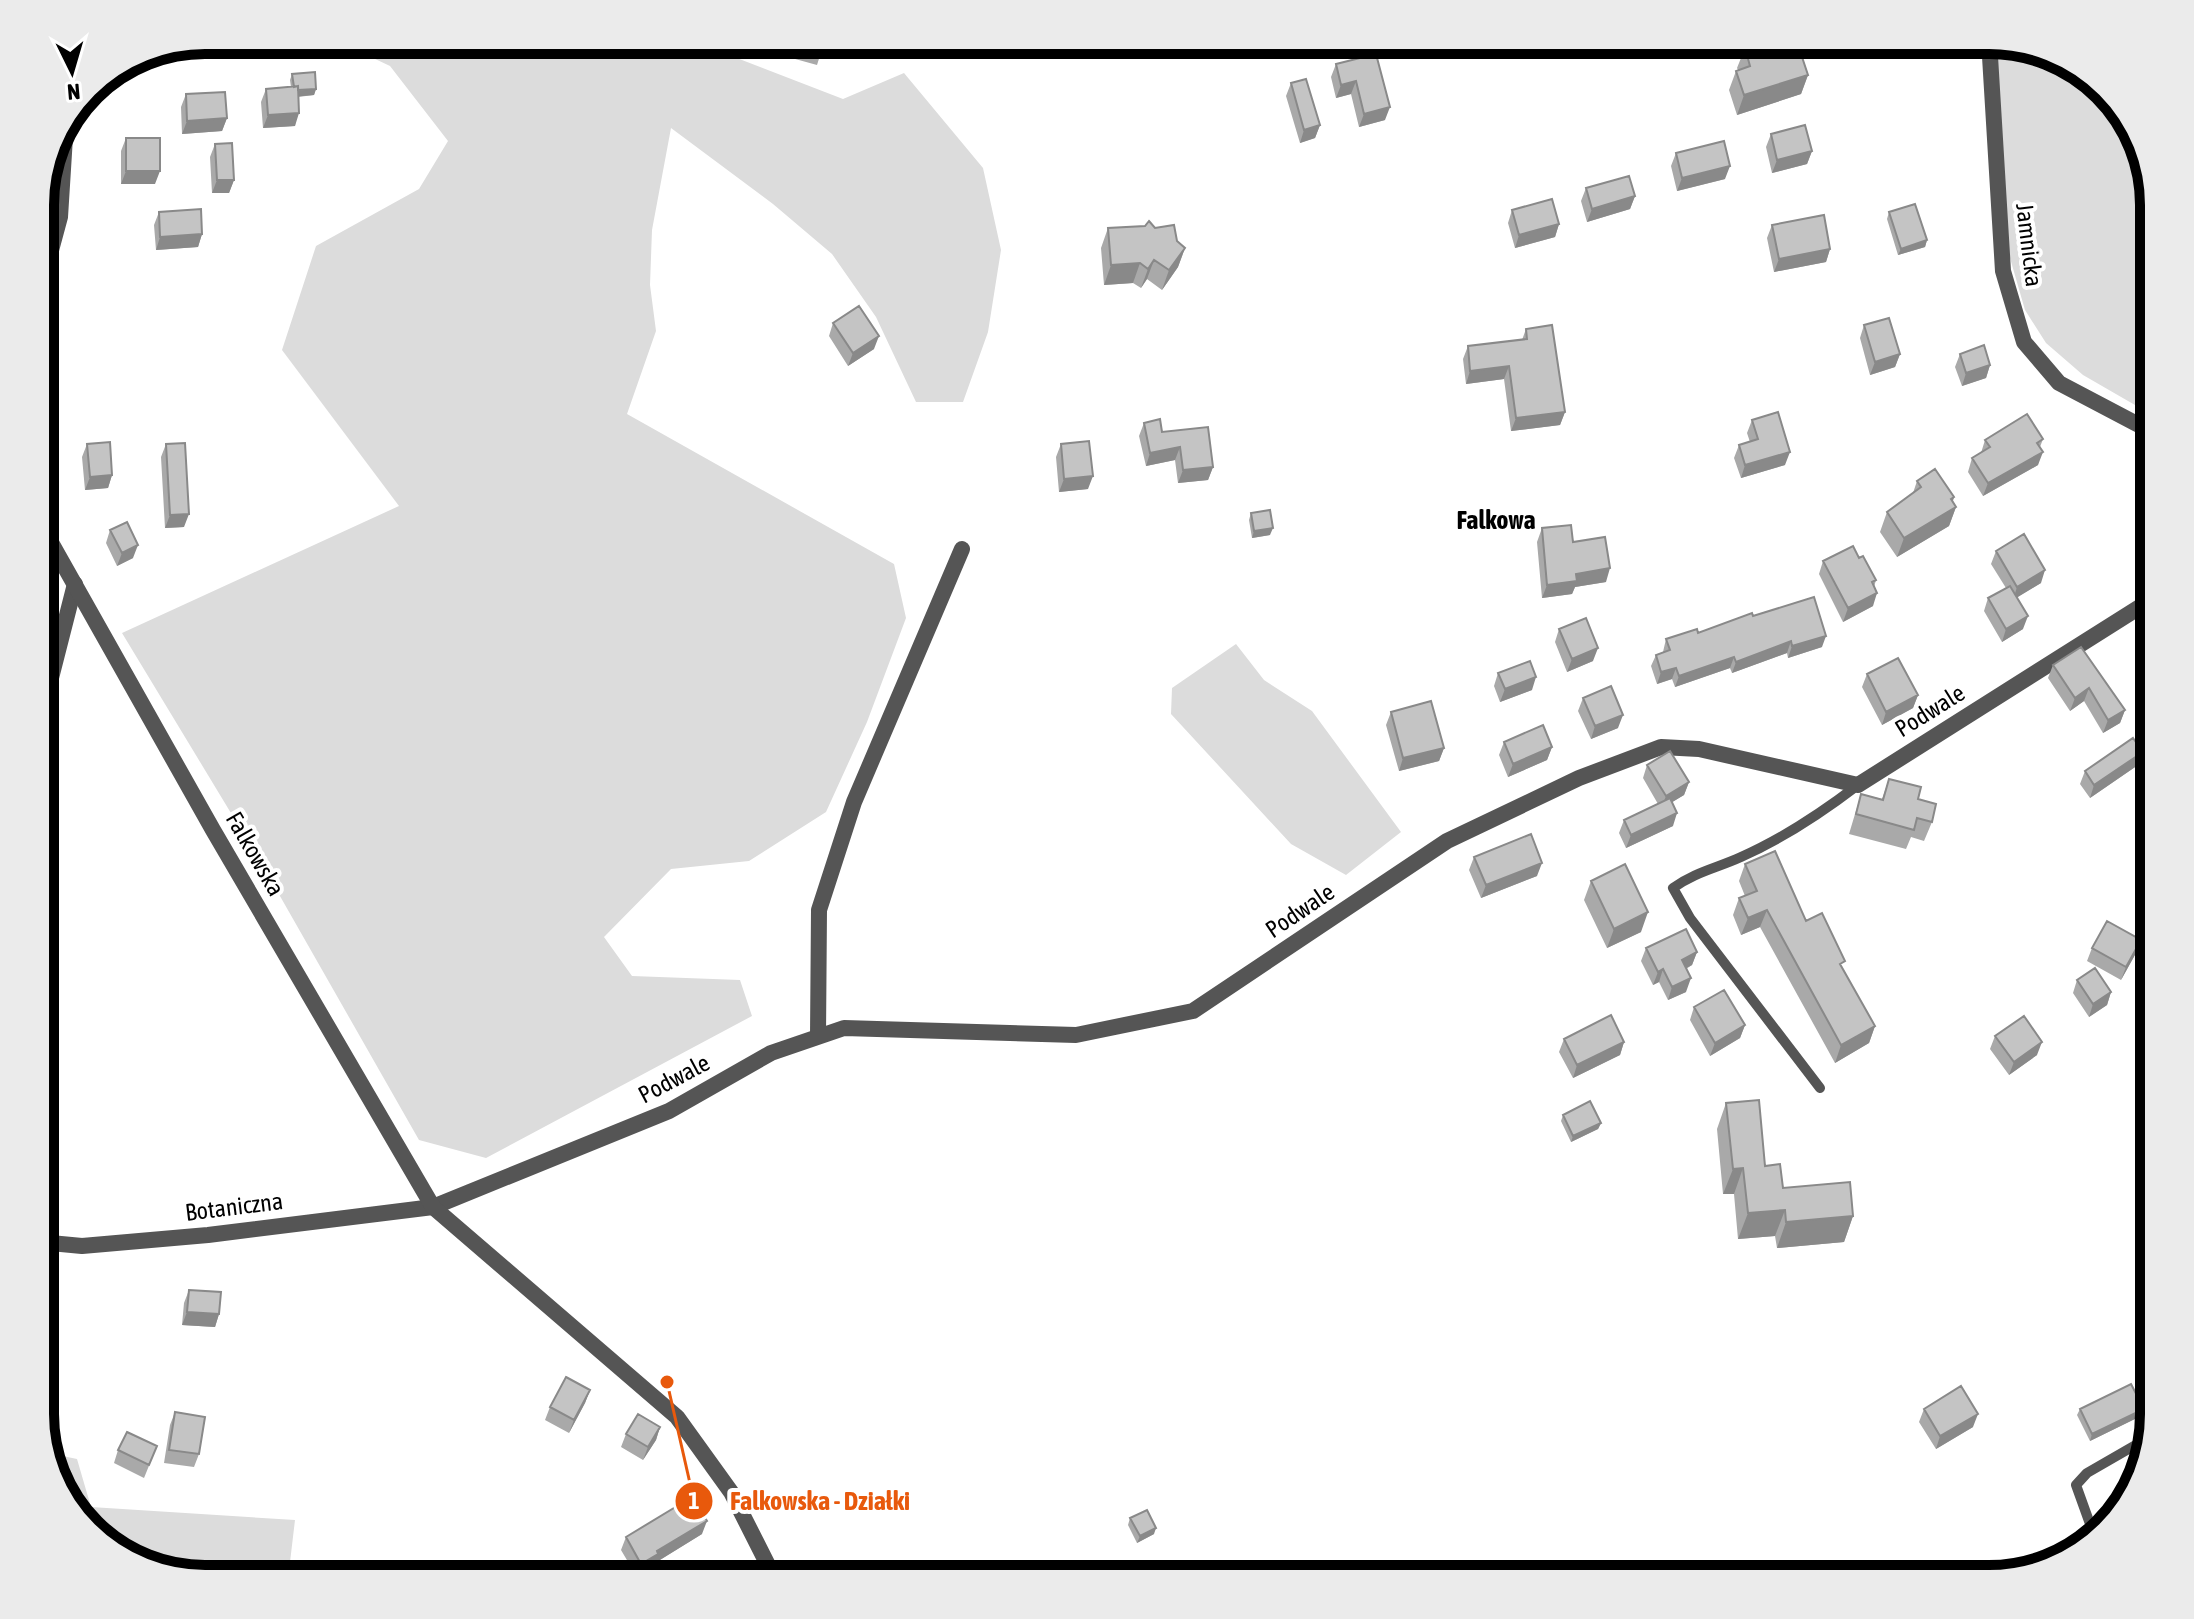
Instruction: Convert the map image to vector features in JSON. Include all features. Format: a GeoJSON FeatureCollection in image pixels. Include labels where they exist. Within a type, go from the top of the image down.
{"type":"FeatureCollection","features":[{"type":"Feature","properties":{"kind":"street","name":"Jamnicka"},"geometry":{"type":"LineString","coordinates":[[1990,54],[2003,271],[2024,342],[2059,383],[2140,426]]}},
{"type":"Feature","properties":{"kind":"street"},"geometry":{"type":"LineString","coordinates":[[54,239],[60,217],[64,152]]}},
{"type":"Feature","properties":{"kind":"street","name":"Falkowska"},"geometry":{"type":"LineString","coordinates":[[54,547],[433,1207],[677,1417],[731,1492],[768,1565]]}},
{"type":"Feature","properties":{"kind":"street"},"geometry":{"type":"LineString","coordinates":[[818,1036],[818,916],[860,789],[962,549]]}},
{"type":"Feature","properties":{"kind":"street"},"geometry":{"type":"LineString","coordinates":[[54,666],[75,584]]}},
{"type":"Feature","properties":{"kind":"street","name":"Podwale"},"geometry":{"type":"LineString","coordinates":[[433,1207],[669,1111],[771,1053],[844,1028],[1076,1035],[1193,1011],[1447,841],[1579,778],[1661,747],[1699,749],[1858,785],[2140,607]]}},
{"type":"Feature","properties":{"kind":"street","name":"Botaniczna"},"geometry":{"type":"LineString","coordinates":[[54,1243],[82,1246],[208,1235],[433,1207]]}},
{"type":"Feature","properties":{"kind":"lane"},"geometry":{"type":"LineString","coordinates":[[1820,1088],[1690,918],[1673,888],[1694,873],[1738,858],[1805,826],[1858,785]]}},
{"type":"Feature","properties":{"kind":"lane"},"geometry":{"type":"LineString","coordinates":[[2091,1526],[2076,1485],[2087,1473],[2137,1444]]}},
{"type":"Feature","properties":{"kind":"shaded area"},"geometry":{"type":"Polygon","coordinates":[[[365,54],[726,54],[843,99],[904,73],[983,168],[1001,250],[988,332],[963,402],[916,402],[876,317],[832,254],[773,204],[671,128],[652,230],[650,285],[656,331],[627,414],[894,564],[906,618],[867,722],[826,812],[749,861],[671,869],[604,937],[632,976],[740,980],[752,1016],[486,1158],[419,1140],[260,861],[122,633],[399,506],[282,350],[316,246],[419,189],[448,141],[390,66],[365,54]]]}},
{"type":"Feature","properties":{"kind":"shaded area"},"geometry":{"type":"Polygon","coordinates":[[[1996,54],[2037,62],[2064,74],[2089,91],[2115,121],[2132,157],[2140,195],[2140,408],[2083,375],[2046,343],[2025,310],[2008,251],[1996,54]]]}},
{"type":"Feature","properties":{"kind":"shaded area"},"geometry":{"type":"Polygon","coordinates":[[[1236,644],[1264,680],[1312,711],[1401,832],[1346,875],[1291,844],[1171,714],[1172,688],[1236,644]]]}},
{"type":"Feature","properties":{"kind":"shaded area"},"geometry":{"type":"Polygon","coordinates":[[[60,1455],[77,1459],[91,1507],[295,1520],[290,1565],[205,1565],[166,1560],[130,1545],[98,1521],[74,1489],[60,1455]]]}},
{"type":"Feature","properties":{"kind":"building"},"geometry":{"type":"Polygon","coordinates":[[[1376,54],[1390,107],[1364,114],[1356,81],[1341,85],[1336,64],[1376,54]]]}},
{"type":"Feature","properties":{"kind":"building"},"geometry":{"type":"Polygon","coordinates":[[[1747,54],[1801,54],[1808,75],[1744,95],[1736,71],[1750,66],[1747,54]]]}},
{"type":"Feature","properties":{"kind":"building"},"geometry":{"type":"Polygon","coordinates":[[[315,72],[316,89],[298,90],[298,86],[294,87],[292,74],[315,72]]]}},
{"type":"Feature","properties":{"kind":"building"},"geometry":{"type":"Polygon","coordinates":[[[1306,79],[1320,125],[1304,130],[1291,83],[1306,79]]]}},
{"type":"Feature","properties":{"kind":"building"},"geometry":{"type":"Polygon","coordinates":[[[298,86],[299,113],[268,115],[266,89],[298,86]]]}},
{"type":"Feature","properties":{"kind":"building"},"geometry":{"type":"Polygon","coordinates":[[[225,92],[227,118],[187,121],[186,94],[225,92]]]}},
{"type":"Feature","properties":{"kind":"building"},"geometry":{"type":"Polygon","coordinates":[[[1805,125],[1812,151],[1777,160],[1771,134],[1805,125]]]}},
{"type":"Feature","properties":{"kind":"building"},"geometry":{"type":"Polygon","coordinates":[[[126,138],[160,138],[160,171],[126,171],[126,138]]]}},
{"type":"Feature","properties":{"kind":"building"},"geometry":{"type":"Polygon","coordinates":[[[1724,141],[1730,166],[1682,178],[1676,153],[1724,141]]]}},
{"type":"Feature","properties":{"kind":"building"},"geometry":{"type":"Polygon","coordinates":[[[232,143],[234,180],[217,180],[215,144],[232,143]]]}},
{"type":"Feature","properties":{"kind":"building"},"geometry":{"type":"Polygon","coordinates":[[[1629,176],[1635,196],[1592,209],[1586,188],[1629,176]]]}},
{"type":"Feature","properties":{"kind":"building"},"geometry":{"type":"Polygon","coordinates":[[[1552,199],[1559,224],[1519,235],[1512,210],[1552,199]]]}},
{"type":"Feature","properties":{"kind":"building"},"geometry":{"type":"Polygon","coordinates":[[[1915,204],[1927,240],[1901,249],[1889,212],[1915,204]]]}},
{"type":"Feature","properties":{"kind":"building"},"geometry":{"type":"Polygon","coordinates":[[[201,209],[202,234],[160,237],[159,212],[201,209]]]}},
{"type":"Feature","properties":{"kind":"building"},"geometry":{"type":"Polygon","coordinates":[[[1824,215],[1830,249],[1779,259],[1772,225],[1824,215]]]}},
{"type":"Feature","properties":{"kind":"building"},"geometry":{"type":"Polygon","coordinates":[[[1149,221],[1155,228],[1174,225],[1177,241],[1185,248],[1169,270],[1154,260],[1148,269],[1140,263],[1111,265],[1108,228],[1145,226],[1149,221]]]}},
{"type":"Feature","properties":{"kind":"building"},"geometry":{"type":"Polygon","coordinates":[[[859,306],[879,336],[853,353],[833,323],[859,306]]]}},
{"type":"Feature","properties":{"kind":"building"},"geometry":{"type":"Polygon","coordinates":[[[1889,318],[1900,354],[1875,362],[1864,325],[1889,318]]]}},
{"type":"Feature","properties":{"kind":"building"},"geometry":{"type":"Polygon","coordinates":[[[1552,325],[1565,412],[1516,418],[1509,366],[1470,371],[1468,346],[1527,339],[1526,329],[1552,325]]]}},
{"type":"Feature","properties":{"kind":"building"},"geometry":{"type":"Polygon","coordinates":[[[1984,345],[1990,365],[1966,373],[1960,354],[1984,345]]]}},
{"type":"Feature","properties":{"kind":"building"},"geometry":{"type":"Polygon","coordinates":[[[1778,412],[1790,452],[1745,465],[1739,445],[1758,439],[1752,420],[1778,412]]]}},
{"type":"Feature","properties":{"kind":"building"},"geometry":{"type":"Polygon","coordinates":[[[2027,414],[2043,439],[2037,443],[2043,452],[1988,483],[1972,458],[1990,447],[1985,440],[2027,414]]]}},
{"type":"Feature","properties":{"kind":"building"},"geometry":{"type":"Polygon","coordinates":[[[1160,419],[1162,432],[1208,427],[1213,467],[1183,470],[1180,447],[1150,453],[1144,423],[1160,419]]]}},
{"type":"Feature","properties":{"kind":"building"},"geometry":{"type":"Polygon","coordinates":[[[1089,441],[1093,476],[1064,479],[1061,444],[1089,441]]]}},
{"type":"Feature","properties":{"kind":"building"},"geometry":{"type":"Polygon","coordinates":[[[110,442],[112,475],[90,477],[87,444],[110,442]]]}},
{"type":"Feature","properties":{"kind":"building"},"geometry":{"type":"Polygon","coordinates":[[[185,443],[189,514],[170,515],[166,444],[185,443]]]}},
{"type":"Feature","properties":{"kind":"building"},"geometry":{"type":"Polygon","coordinates":[[[1935,469],[1954,497],[1951,499],[1956,507],[1904,538],[1887,512],[1921,487],[1917,481],[1935,469]]]}},
{"type":"Feature","properties":{"kind":"building"},"geometry":{"type":"Polygon","coordinates":[[[1270,510],[1273,528],[1254,531],[1251,513],[1270,510]]]}},
{"type":"Feature","properties":{"kind":"building"},"geometry":{"type":"Polygon","coordinates":[[[127,522],[138,545],[122,553],[110,530],[127,522]]]}},
{"type":"Feature","properties":{"kind":"building"},"geometry":{"type":"Polygon","coordinates":[[[1571,525],[1573,542],[1605,537],[1610,568],[1576,574],[1577,581],[1547,585],[1542,528],[1571,525]]]}},
{"type":"Feature","properties":{"kind":"building"},"geometry":{"type":"Polygon","coordinates":[[[2024,534],[2045,570],[2017,587],[1996,551],[2024,534]]]}},
{"type":"Feature","properties":{"kind":"building"},"geometry":{"type":"Polygon","coordinates":[[[1853,546],[1859,558],[1863,556],[1876,580],[1872,582],[1877,593],[1848,608],[1823,561],[1853,546]]]}},
{"type":"Feature","properties":{"kind":"building"},"geometry":{"type":"Polygon","coordinates":[[[2010,586],[2028,616],[2006,629],[1988,598],[2010,586]]]}},
{"type":"Feature","properties":{"kind":"building"},"geometry":{"type":"Polygon","coordinates":[[[1814,597],[1826,636],[1792,646],[1791,641],[1736,662],[1734,657],[1679,676],[1676,668],[1661,672],[1656,655],[1670,650],[1666,639],[1697,629],[1698,633],[1752,613],[1753,616],[1814,597]]]}},
{"type":"Feature","properties":{"kind":"building"},"geometry":{"type":"Polygon","coordinates":[[[1586,618],[1598,648],[1572,659],[1559,629],[1586,618]]]}},
{"type":"Feature","properties":{"kind":"building"},"geometry":{"type":"Polygon","coordinates":[[[2081,647],[2125,710],[2108,720],[2089,688],[2075,698],[2053,665],[2081,647]]]}},
{"type":"Feature","properties":{"kind":"building"},"geometry":{"type":"Polygon","coordinates":[[[1898,658],[1918,695],[1886,712],[1867,674],[1898,658]]]}},
{"type":"Feature","properties":{"kind":"building"},"geometry":{"type":"Polygon","coordinates":[[[1530,661],[1536,677],[1505,689],[1498,673],[1530,661]]]}},
{"type":"Feature","properties":{"kind":"building"},"geometry":{"type":"Polygon","coordinates":[[[1611,686],[1623,715],[1595,726],[1583,698],[1611,686]]]}},
{"type":"Feature","properties":{"kind":"building"},"geometry":{"type":"Polygon","coordinates":[[[1431,701],[1444,748],[1403,758],[1391,712],[1431,701]]]}},
{"type":"Feature","properties":{"kind":"building"},"geometry":{"type":"Polygon","coordinates":[[[1543,725],[1552,747],[1513,764],[1504,742],[1543,725]]]}},
{"type":"Feature","properties":{"kind":"building"},"geometry":{"type":"Polygon","coordinates":[[[2133,738],[2140,748],[2140,754],[2094,785],[2085,771],[2133,738]]]}},
{"type":"Feature","properties":{"kind":"building"},"geometry":{"type":"Polygon","coordinates":[[[1670,751],[1689,782],[1666,796],[1647,765],[1670,751]]]}},
{"type":"Feature","properties":{"kind":"building"},"geometry":{"type":"Polygon","coordinates":[[[1889,779],[1921,787],[1918,799],[1936,804],[1932,822],[1917,818],[1914,830],[1856,814],[1861,794],[1883,800],[1889,779]]]}},
{"type":"Feature","properties":{"kind":"building"},"geometry":{"type":"Polygon","coordinates":[[[1670,798],[1677,813],[1631,835],[1624,820],[1670,798]]]}},
{"type":"Feature","properties":{"kind":"building"},"geometry":{"type":"Polygon","coordinates":[[[1531,834],[1542,863],[1486,885],[1474,857],[1531,834]]]}},
{"type":"Feature","properties":{"kind":"building"},"geometry":{"type":"Polygon","coordinates":[[[1775,851],[1806,921],[1822,913],[1845,961],[1840,964],[1875,1026],[1841,1045],[1767,910],[1748,918],[1739,898],[1757,891],[1745,864],[1775,851]]]}},
{"type":"Feature","properties":{"kind":"building"},"geometry":{"type":"Polygon","coordinates":[[[1625,864],[1648,912],[1614,929],[1591,881],[1625,864]]]}},
{"type":"Feature","properties":{"kind":"building"},"geometry":{"type":"Polygon","coordinates":[[[2107,921],[2140,939],[2126,967],[2092,948],[2107,921]]]}},
{"type":"Feature","properties":{"kind":"building"},"geometry":{"type":"Polygon","coordinates":[[[1686,929],[1697,952],[1682,960],[1691,978],[1672,987],[1663,969],[1658,972],[1646,948],[1686,929]]]}},
{"type":"Feature","properties":{"kind":"building"},"geometry":{"type":"Polygon","coordinates":[[[2095,968],[2111,992],[2093,1004],[2077,980],[2095,968]]]}},
{"type":"Feature","properties":{"kind":"building"},"geometry":{"type":"Polygon","coordinates":[[[1724,990],[1745,1025],[1715,1043],[1694,1007],[1724,990]]]}},
{"type":"Feature","properties":{"kind":"building"},"geometry":{"type":"Polygon","coordinates":[[[1611,1015],[1624,1042],[1577,1065],[1564,1039],[1611,1015]]]}},
{"type":"Feature","properties":{"kind":"building"},"geometry":{"type":"Polygon","coordinates":[[[2024,1016],[2042,1042],[2014,1062],[1995,1036],[2024,1016]]]}},
{"type":"Feature","properties":{"kind":"building"},"geometry":{"type":"Polygon","coordinates":[[[1759,1100],[1765,1166],[1780,1164],[1783,1188],[1850,1182],[1853,1216],[1786,1222],[1785,1210],[1748,1213],[1743,1168],[1733,1169],[1726,1103],[1759,1100]]]}},
{"type":"Feature","properties":{"kind":"building"},"geometry":{"type":"Polygon","coordinates":[[[1590,1101],[1601,1123],[1573,1136],[1563,1115],[1590,1101]]]}},
{"type":"Feature","properties":{"kind":"building"},"geometry":{"type":"Polygon","coordinates":[[[189,1290],[221,1292],[219,1314],[187,1312],[189,1290]]]}},
{"type":"Feature","properties":{"kind":"building"},"geometry":{"type":"Polygon","coordinates":[[[566,1377],[590,1390],[574,1420],[550,1407],[566,1377]]]}},
{"type":"Feature","properties":{"kind":"building"},"geometry":{"type":"Polygon","coordinates":[[[2131,1384],[2140,1401],[2140,1411],[2092,1434],[2080,1409],[2131,1384]]]}},
{"type":"Feature","properties":{"kind":"building"},"geometry":{"type":"Polygon","coordinates":[[[1961,1386],[1978,1414],[1940,1436],[1924,1409],[1961,1386]]]}},
{"type":"Feature","properties":{"kind":"building"},"geometry":{"type":"Polygon","coordinates":[[[175,1412],[205,1417],[199,1454],[169,1450],[175,1412]]]}},
{"type":"Feature","properties":{"kind":"building"},"geometry":{"type":"Polygon","coordinates":[[[638,1414],[660,1427],[648,1447],[626,1434],[638,1414]]]}},
{"type":"Feature","properties":{"kind":"building"},"geometry":{"type":"Polygon","coordinates":[[[127,1432],[157,1446],[149,1465],[118,1450],[127,1432]]]}},
{"type":"Feature","properties":{"kind":"building"},"geometry":{"type":"Polygon","coordinates":[[[692,1497],[707,1521],[641,1564],[626,1537],[692,1497]]]}},
{"type":"Feature","properties":{"kind":"building"},"geometry":{"type":"Polygon","coordinates":[[[1147,1510],[1156,1528],[1140,1536],[1130,1518],[1147,1510]]]}},
{"type":"Feature","properties":{"kind":"place","name":"Falkowska - Działki"},"geometry":{"type":"Point","coordinates":[667,1382]}},
{"type":"Feature","properties":{"kind":"district","name":"Falkowa"},"geometry":{"type":"Point","coordinates":[1496,520]}}]}
